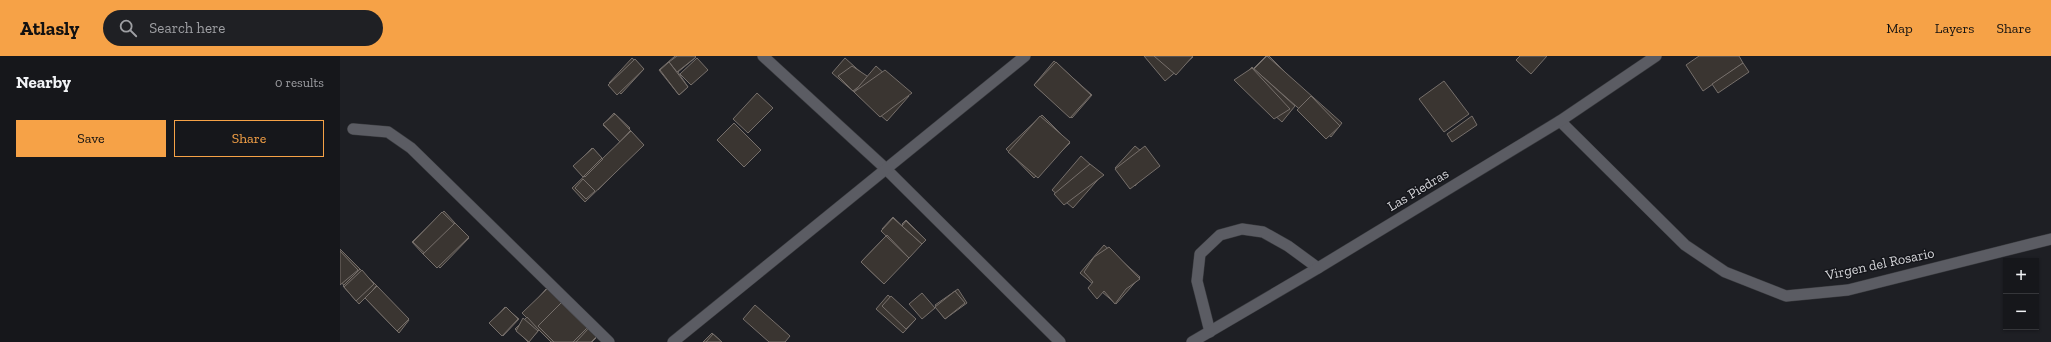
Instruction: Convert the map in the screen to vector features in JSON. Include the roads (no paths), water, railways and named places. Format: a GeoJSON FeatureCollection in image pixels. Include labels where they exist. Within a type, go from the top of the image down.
{"type":"FeatureCollection","features":[{"type":"Feature","properties":{"kind":"street"},"geometry":{"type":"LineString","coordinates":[[762,56],[885,168],[1060,342]]}},
{"type":"Feature","properties":{"kind":"street"},"geometry":{"type":"LineString","coordinates":[[673,342],[885,168],[1025,56]]}},
{"type":"Feature","properties":{"kind":"street","name":"Las Piedras"},"geometry":{"type":"LineString","coordinates":[[1192,342],[1318,268],[1560,121],[1656,56]]}},
{"type":"Feature","properties":{"kind":"street","name":"Virgen del Rosario"},"geometry":{"type":"LineString","coordinates":[[1560,121],[1685,245],[1725,272],[1786,296],[1848,290],[2051,239]]}},
{"type":"Feature","properties":{"kind":"street"},"geometry":{"type":"LineString","coordinates":[[353,129],[388,132],[411,148],[609,342]]}},
{"type":"Feature","properties":{"kind":"street"},"geometry":{"type":"LineString","coordinates":[[1210,332],[1197,281],[1200,254],[1220,235],[1242,229],[1263,232],[1288,246],[1318,268]]}}]}
